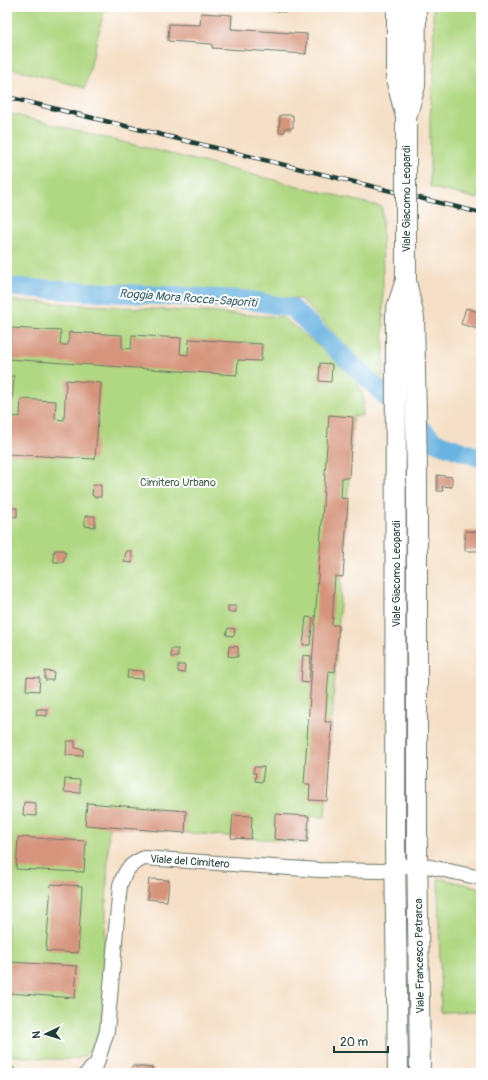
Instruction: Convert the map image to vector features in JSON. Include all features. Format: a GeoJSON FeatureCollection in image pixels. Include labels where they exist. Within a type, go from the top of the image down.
{"type":"FeatureCollection","features":[{"type":"Feature","properties":{"kind":"main road","name":"Viale Giacomo Leopardi"},"geometry":{"type":"LineString","coordinates":[[397,7],[397,82],[406,117],[406,281],[414,318],[418,864]]}},
{"type":"Feature","properties":{"kind":"main road","name":"Viale Giacomo Leopardi"},"geometry":{"type":"LineString","coordinates":[[406,117],[415,86],[416,7]]}},
{"type":"Feature","properties":{"kind":"main road","name":"Viale Giacomo Leopardi"},"geometry":{"type":"LineString","coordinates":[[396,869],[396,311],[406,281]]}},
{"type":"Feature","properties":{"kind":"main road","name":"Viale Francesco Petrarca"},"geometry":{"type":"LineString","coordinates":[[418,864],[420,1073]]}},
{"type":"Feature","properties":{"kind":"main road","name":"Viale Francesco Petrarca"},"geometry":{"type":"LineString","coordinates":[[396,869],[398,1073]]}},
{"type":"Feature","properties":{"kind":"street","name":"Viale del Cimitero"},"geometry":{"type":"LineString","coordinates":[[87,1073],[97,1063],[107,1031],[120,885],[125,872],[133,863],[144,858],[319,870],[382,871],[418,864]]}},
{"type":"Feature","properties":{"kind":"street"},"geometry":{"type":"LineString","coordinates":[[418,864],[481,878]]}},
{"type":"Feature","properties":{"kind":"lane"},"geometry":{"type":"LineString","coordinates":[[273,7],[285,8]]}},
{"type":"Feature","properties":{"kind":"green space"},"geometry":{"type":"Polygon","coordinates":[[[7,7],[105,7],[85,88],[7,67],[7,7]]]}},
{"type":"Feature","properties":{"kind":"green space"},"geometry":{"type":"Polygon","coordinates":[[[433,7],[481,7],[481,182],[478,199],[430,187],[430,119],[434,61],[433,7]]]}},
{"type":"Feature","properties":{"kind":"green space"},"geometry":{"type":"Polygon","coordinates":[[[7,113],[382,207],[384,371],[380,381],[301,299],[7,282],[7,113]]]}},
{"type":"Feature","properties":{"kind":"green space","name":"Cimitero Urbano"},"geometry":{"type":"Polygon","coordinates":[[[7,300],[282,317],[353,373],[364,399],[362,416],[353,416],[325,817],[310,816],[308,843],[109,826],[102,1020],[93,1046],[86,1054],[76,1059],[34,1058],[7,1055],[7,300]]]}},
{"type":"Feature","properties":{"kind":"green space"},"geometry":{"type":"Polygon","coordinates":[[[438,878],[481,888],[481,1011],[441,1012],[438,878]]]}},
{"type":"Feature","properties":{"kind":"building"},"geometry":{"type":"Polygon","coordinates":[[[201,13],[232,15],[231,29],[307,34],[306,54],[212,48],[212,44],[168,41],[169,24],[200,25],[201,13]]]}},
{"type":"Feature","properties":{"kind":"building"},"geometry":{"type":"Polygon","coordinates":[[[280,115],[293,115],[293,128],[285,128],[285,132],[279,132],[280,115]]]}},
{"type":"Feature","properties":{"kind":"building"},"geometry":{"type":"Polygon","coordinates":[[[466,308],[481,313],[481,330],[461,324],[466,308]]]}},
{"type":"Feature","properties":{"kind":"building"},"geometry":{"type":"Polygon","coordinates":[[[11,328],[61,331],[60,345],[68,345],[69,332],[122,335],[122,348],[131,349],[132,335],[181,338],[180,354],[188,355],[189,339],[262,344],[261,361],[238,360],[237,375],[7,359],[7,342],[10,342],[11,328]]]}},
{"type":"Feature","properties":{"kind":"building"},"geometry":{"type":"Polygon","coordinates":[[[320,363],[332,364],[331,382],[319,381],[320,363]]]}},
{"type":"Feature","properties":{"kind":"building"},"geometry":{"type":"Polygon","coordinates":[[[7,376],[14,376],[11,416],[20,417],[21,399],[56,401],[55,419],[64,420],[66,380],[101,383],[95,459],[7,454],[7,376]]]}},
{"type":"Feature","properties":{"kind":"building"},"geometry":{"type":"Polygon","coordinates":[[[329,415],[353,417],[349,478],[342,478],[341,498],[348,499],[343,577],[335,576],[332,625],[339,625],[335,672],[329,671],[325,722],[332,722],[327,801],[309,800],[310,784],[304,784],[329,415]]]}},
{"type":"Feature","properties":{"kind":"building"},"geometry":{"type":"Polygon","coordinates":[[[437,475],[452,477],[452,487],[442,486],[443,491],[437,491],[437,475]]]}},
{"type":"Feature","properties":{"kind":"building"},"geometry":{"type":"Polygon","coordinates":[[[93,485],[101,485],[101,497],[94,497],[92,495],[93,485]]]}},
{"type":"Feature","properties":{"kind":"building"},"geometry":{"type":"Polygon","coordinates":[[[10,508],[17,508],[17,517],[9,516],[10,508]]]}},
{"type":"Feature","properties":{"kind":"building"},"geometry":{"type":"Polygon","coordinates":[[[85,516],[95,516],[95,527],[85,526],[85,516]]]}},
{"type":"Feature","properties":{"kind":"building"},"geometry":{"type":"Polygon","coordinates":[[[465,531],[481,532],[481,551],[465,551],[465,531]]]}},
{"type":"Feature","properties":{"kind":"building"},"geometry":{"type":"Polygon","coordinates":[[[54,550],[64,550],[64,552],[66,552],[63,562],[54,562],[54,550]]]}},
{"type":"Feature","properties":{"kind":"building"},"geometry":{"type":"Polygon","coordinates":[[[126,551],[132,551],[132,563],[124,562],[126,551]]]}},
{"type":"Feature","properties":{"kind":"building"},"geometry":{"type":"Polygon","coordinates":[[[228,606],[236,606],[236,612],[228,612],[228,606]]]}},
{"type":"Feature","properties":{"kind":"building"},"geometry":{"type":"Polygon","coordinates":[[[306,617],[313,618],[310,645],[303,645],[306,617]]]}},
{"type":"Feature","properties":{"kind":"building"},"geometry":{"type":"Polygon","coordinates":[[[228,628],[235,629],[234,636],[226,635],[228,628]]]}},
{"type":"Feature","properties":{"kind":"building"},"geometry":{"type":"Polygon","coordinates":[[[229,646],[238,647],[238,657],[228,656],[229,646]]]}},
{"type":"Feature","properties":{"kind":"building"},"geometry":{"type":"Polygon","coordinates":[[[171,649],[178,649],[178,657],[171,657],[171,649]]]}},
{"type":"Feature","properties":{"kind":"building"},"geometry":{"type":"Polygon","coordinates":[[[303,655],[311,656],[309,683],[301,682],[303,655]]]}},
{"type":"Feature","properties":{"kind":"building"},"geometry":{"type":"Polygon","coordinates":[[[178,665],[185,665],[184,673],[178,672],[178,665]]]}},
{"type":"Feature","properties":{"kind":"building"},"geometry":{"type":"Polygon","coordinates":[[[128,670],[143,671],[143,679],[127,678],[128,670]]]}},
{"type":"Feature","properties":{"kind":"building"},"geometry":{"type":"Polygon","coordinates":[[[45,671],[54,672],[53,680],[45,680],[45,671]]]}},
{"type":"Feature","properties":{"kind":"building"},"geometry":{"type":"Polygon","coordinates":[[[27,677],[40,678],[39,691],[26,690],[27,677]]]}},
{"type":"Feature","properties":{"kind":"building"},"geometry":{"type":"Polygon","coordinates":[[[37,709],[47,709],[47,716],[36,715],[37,709]]]}},
{"type":"Feature","properties":{"kind":"building"},"geometry":{"type":"Polygon","coordinates":[[[67,741],[75,741],[75,748],[83,749],[83,756],[66,755],[67,741]]]}},
{"type":"Feature","properties":{"kind":"building"},"geometry":{"type":"Polygon","coordinates":[[[254,767],[264,767],[262,782],[255,781],[256,773],[253,773],[254,767]]]}},
{"type":"Feature","properties":{"kind":"building"},"geometry":{"type":"Polygon","coordinates":[[[65,779],[80,780],[80,793],[64,792],[65,779]]]}},
{"type":"Feature","properties":{"kind":"building"},"geometry":{"type":"Polygon","coordinates":[[[24,802],[36,803],[36,816],[23,815],[24,802]]]}},
{"type":"Feature","properties":{"kind":"building"},"geometry":{"type":"Polygon","coordinates":[[[87,803],[186,811],[185,833],[85,825],[87,803]]]}},
{"type":"Feature","properties":{"kind":"building"},"geometry":{"type":"Polygon","coordinates":[[[275,814],[309,816],[307,842],[274,839],[275,814]]]}},
{"type":"Feature","properties":{"kind":"building"},"geometry":{"type":"Polygon","coordinates":[[[233,815],[252,816],[251,839],[231,838],[233,815]]]}},
{"type":"Feature","properties":{"kind":"building"},"geometry":{"type":"Polygon","coordinates":[[[18,837],[86,841],[84,872],[16,869],[18,837]]]}},
{"type":"Feature","properties":{"kind":"building"},"geometry":{"type":"Polygon","coordinates":[[[149,879],[169,880],[167,901],[147,899],[149,879]]]}},
{"type":"Feature","properties":{"kind":"building"},"geometry":{"type":"Polygon","coordinates":[[[51,884],[82,886],[78,953],[46,951],[51,884]]]}},
{"type":"Feature","properties":{"kind":"building"},"geometry":{"type":"Polygon","coordinates":[[[10,962],[77,966],[75,998],[8,993],[10,962]]]}},
{"type":"Feature","properties":{"kind":"building"},"geometry":{"type":"Polygon","coordinates":[[[132,1066],[153,1068],[152,1073],[131,1073],[132,1066]]]}},
{"type":"Feature","properties":{"kind":"waterway","name":"Roggia Mora Rocca-Saporiti"},"geometry":{"type":"LineString","coordinates":[[7,287],[248,300],[292,308],[435,442],[481,458]]}},
{"type":"Feature","properties":{"kind":"railway"},"geometry":{"type":"LineString","coordinates":[[7,97],[481,213]]}}]}
